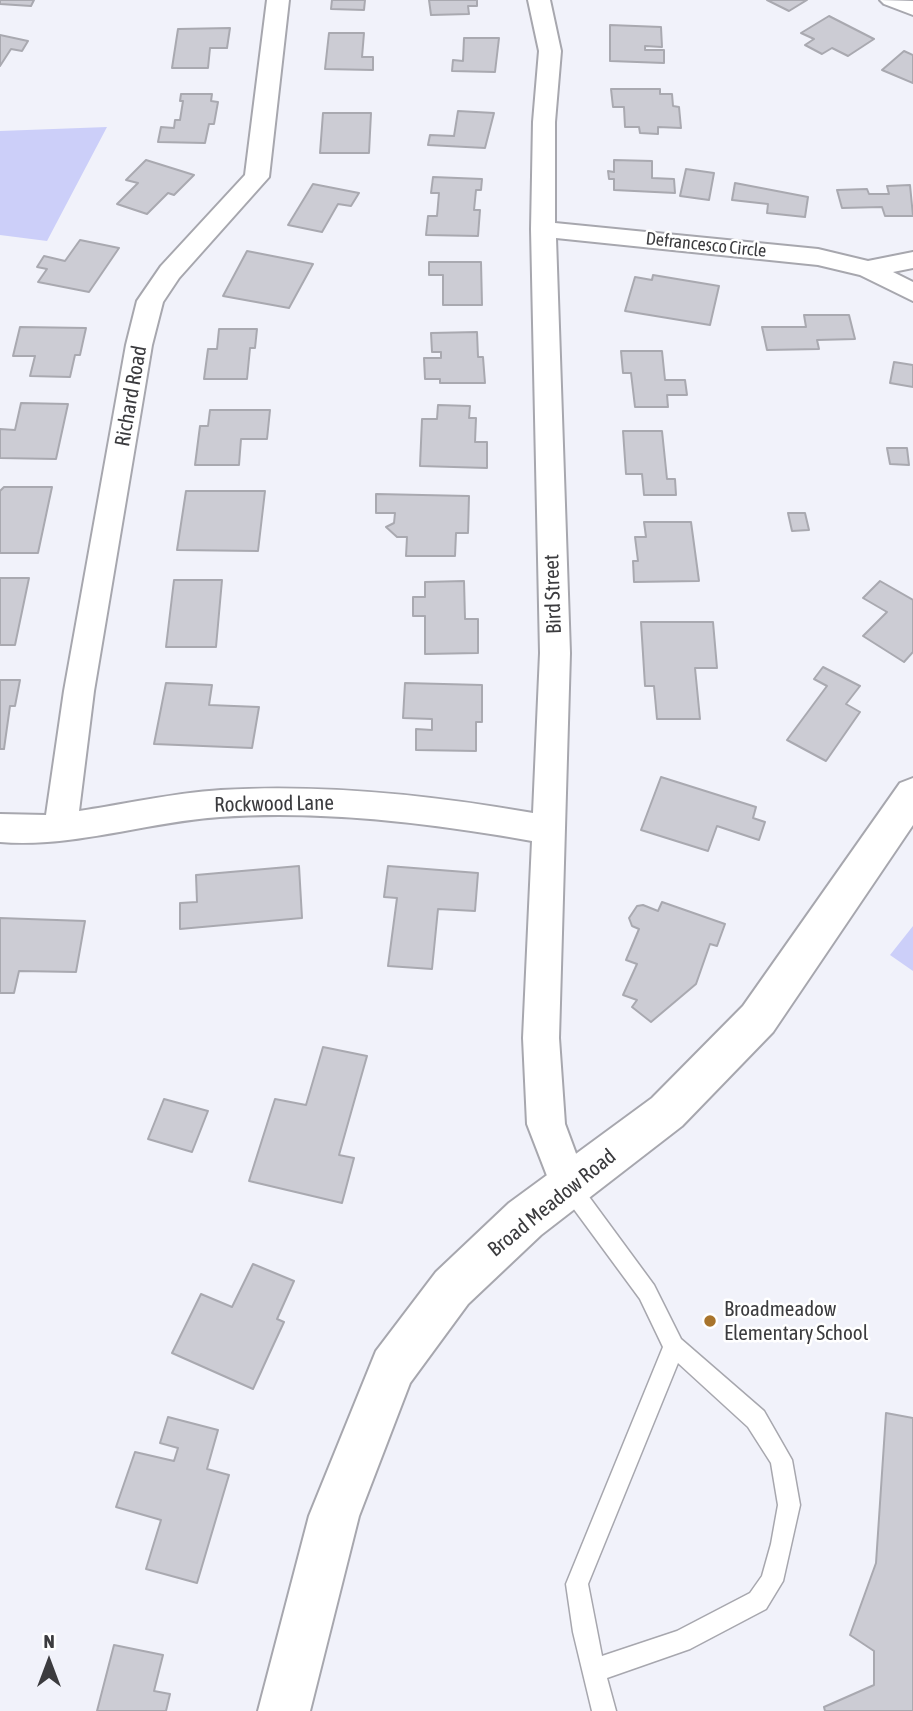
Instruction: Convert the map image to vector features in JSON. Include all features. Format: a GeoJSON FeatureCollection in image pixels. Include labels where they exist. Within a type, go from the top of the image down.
{"type":"FeatureCollection","features":[{"type":"Feature","properties":{"kind":"street","name":"Richard Road"},"geometry":{"type":"LineString","coordinates":[[60,830],[82,677],[139,345],[150,301],[170,272],[257,177],[278,0]]}},
{"type":"Feature","properties":{"kind":"street","name":"Bird Street"},"geometry":{"type":"LineString","coordinates":[[539,0],[550,51],[544,122],[543,229],[555,653],[541,1038],[546,1124],[569,1186]]}},
{"type":"Feature","properties":{"kind":"street"},"geometry":{"type":"LineString","coordinates":[[891,0],[913,9]]}},
{"type":"Feature","properties":{"kind":"street","name":"Defrancesco Circle"},"geometry":{"type":"LineString","coordinates":[[543,229],[818,257],[868,269],[913,292]]}},
{"type":"Feature","properties":{"kind":"street","name":"Defrancesco Circle"},"geometry":{"type":"LineString","coordinates":[[868,269],[913,260]]}},
{"type":"Feature","properties":{"kind":"street","name":"Broad Meadow Road"},"geometry":{"type":"LineString","coordinates":[[284,1711],[334,1516],[393,1368],[452,1288],[525,1219],[667,1112],[758,1019],[913,794]]}},
{"type":"Feature","properties":{"kind":"street","name":"Rockwood Lane"},"geometry":{"type":"LineString","coordinates":[[0,828],[60,830],[173,808],[264,803],[349,803],[458,813],[549,830]]}},
{"type":"Feature","properties":{"kind":"lane"},"geometry":{"type":"LineString","coordinates":[[569,1186],[647,1292],[674,1346],[756,1419],[781,1460],[789,1504],[772,1581],[758,1601],[682,1642],[593,1671]]}},
{"type":"Feature","properties":{"kind":"lane"},"geometry":{"type":"LineString","coordinates":[[604,1711],[593,1671],[577,1584],[674,1346]]}},
{"type":"Feature","properties":{"kind":"shaded area"},"geometry":{"type":"Polygon","coordinates":[[[107,127],[47,241],[0,235],[0,131],[107,127]]]}},
{"type":"Feature","properties":{"kind":"shaded area"},"geometry":{"type":"Polygon","coordinates":[[[913,926],[913,971],[890,955],[913,926]]]}},
{"type":"Feature","properties":{"kind":"building"},"geometry":{"type":"Polygon","coordinates":[[[0,0],[34,0],[31,6],[0,4],[0,0]]]}},
{"type":"Feature","properties":{"kind":"building"},"geometry":{"type":"Polygon","coordinates":[[[332,0],[365,0],[364,10],[331,9],[332,0]]]}},
{"type":"Feature","properties":{"kind":"building"},"geometry":{"type":"Polygon","coordinates":[[[429,0],[477,0],[477,6],[468,6],[469,14],[431,15],[429,0]]]}},
{"type":"Feature","properties":{"kind":"building"},"geometry":{"type":"Polygon","coordinates":[[[767,0],[807,0],[789,11],[767,0]]]}},
{"type":"Feature","properties":{"kind":"building"},"geometry":{"type":"Polygon","coordinates":[[[829,16],[874,39],[848,56],[832,48],[822,54],[805,45],[814,39],[801,33],[829,16]]]}},
{"type":"Feature","properties":{"kind":"building"},"geometry":{"type":"Polygon","coordinates":[[[610,25],[661,27],[662,47],[645,46],[645,50],[664,50],[664,63],[610,61],[610,25]]]}},
{"type":"Feature","properties":{"kind":"building"},"geometry":{"type":"Polygon","coordinates":[[[230,28],[227,48],[210,48],[208,68],[172,68],[178,29],[230,28]]]}},
{"type":"Feature","properties":{"kind":"building"},"geometry":{"type":"Polygon","coordinates":[[[329,33],[364,33],[362,57],[373,57],[373,70],[325,69],[329,33]]]}},
{"type":"Feature","properties":{"kind":"building"},"geometry":{"type":"Polygon","coordinates":[[[0,35],[28,41],[22,51],[11,49],[0,66],[0,35]]]}},
{"type":"Feature","properties":{"kind":"building"},"geometry":{"type":"Polygon","coordinates":[[[464,38],[499,38],[495,72],[452,71],[453,60],[463,61],[464,38]]]}},
{"type":"Feature","properties":{"kind":"building"},"geometry":{"type":"Polygon","coordinates":[[[904,51],[913,55],[913,83],[882,70],[904,51]]]}},
{"type":"Feature","properties":{"kind":"building"},"geometry":{"type":"Polygon","coordinates":[[[611,89],[660,89],[660,94],[672,94],[673,106],[679,107],[681,128],[658,127],[658,134],[640,133],[639,127],[625,127],[624,107],[613,107],[611,89]]]}},
{"type":"Feature","properties":{"kind":"building"},"geometry":{"type":"Polygon","coordinates":[[[181,94],[212,94],[211,101],[218,102],[214,124],[209,124],[205,143],[158,142],[161,127],[174,128],[175,120],[180,120],[183,101],[180,101],[181,94]]]}},
{"type":"Feature","properties":{"kind":"building"},"geometry":{"type":"Polygon","coordinates":[[[458,111],[494,113],[485,148],[428,145],[430,135],[454,136],[458,111]]]}},
{"type":"Feature","properties":{"kind":"building"},"geometry":{"type":"Polygon","coordinates":[[[323,113],[371,113],[369,153],[320,153],[323,113]]]}},
{"type":"Feature","properties":{"kind":"building"},"geometry":{"type":"Polygon","coordinates":[[[146,160],[194,175],[174,195],[168,193],[147,214],[117,204],[138,183],[126,180],[146,160]]]}},
{"type":"Feature","properties":{"kind":"building"},"geometry":{"type":"Polygon","coordinates":[[[614,160],[652,161],[652,178],[674,179],[675,193],[614,190],[614,179],[609,179],[608,171],[614,172],[614,160]]]}},
{"type":"Feature","properties":{"kind":"building"},"geometry":{"type":"Polygon","coordinates":[[[686,169],[714,173],[709,200],[680,196],[686,169]]]}},
{"type":"Feature","properties":{"kind":"building"},"geometry":{"type":"Polygon","coordinates":[[[433,177],[482,179],[481,190],[476,190],[474,210],[480,210],[478,236],[426,235],[428,216],[437,216],[439,193],[431,193],[433,177]]]}},
{"type":"Feature","properties":{"kind":"building"},"geometry":{"type":"Polygon","coordinates":[[[735,183],[808,197],[805,217],[767,213],[768,204],[732,200],[735,183]]]}},
{"type":"Feature","properties":{"kind":"building"},"geometry":{"type":"Polygon","coordinates":[[[313,184],[359,193],[351,206],[338,204],[322,232],[288,225],[313,184]]]}},
{"type":"Feature","properties":{"kind":"building"},"geometry":{"type":"Polygon","coordinates":[[[910,185],[913,216],[885,216],[882,207],[842,208],[837,190],[867,189],[869,194],[889,194],[887,186],[910,185]]]}},
{"type":"Feature","properties":{"kind":"building"},"geometry":{"type":"Polygon","coordinates":[[[80,240],[119,248],[89,292],[38,282],[47,269],[37,267],[44,256],[65,261],[80,240]]]}},
{"type":"Feature","properties":{"kind":"building"},"geometry":{"type":"Polygon","coordinates":[[[247,251],[313,264],[289,308],[223,296],[247,251]]]}},
{"type":"Feature","properties":{"kind":"building"},"geometry":{"type":"Polygon","coordinates":[[[429,262],[481,262],[482,305],[443,305],[443,275],[429,275],[429,262]]]}},
{"type":"Feature","properties":{"kind":"building"},"geometry":{"type":"Polygon","coordinates":[[[653,275],[719,286],[710,325],[625,311],[635,277],[652,280],[653,275]]]}},
{"type":"Feature","properties":{"kind":"building"},"geometry":{"type":"Polygon","coordinates":[[[804,315],[849,315],[855,339],[817,340],[819,349],[767,350],[762,327],[806,327],[804,315]]]}},
{"type":"Feature","properties":{"kind":"building"},"geometry":{"type":"Polygon","coordinates":[[[20,327],[86,328],[80,355],[75,355],[70,377],[30,376],[35,356],[13,356],[20,327]]]}},
{"type":"Feature","properties":{"kind":"building"},"geometry":{"type":"Polygon","coordinates":[[[219,329],[257,329],[255,348],[250,348],[247,379],[204,379],[208,349],[217,349],[219,329]]]}},
{"type":"Feature","properties":{"kind":"building"},"geometry":{"type":"Polygon","coordinates":[[[477,332],[478,357],[483,357],[485,383],[440,383],[440,379],[425,379],[424,358],[441,358],[441,352],[432,352],[431,333],[477,332]]]}},
{"type":"Feature","properties":{"kind":"building"},"geometry":{"type":"Polygon","coordinates":[[[621,351],[662,351],[665,380],[685,380],[687,395],[667,395],[668,407],[635,407],[631,373],[623,373],[621,351]]]}},
{"type":"Feature","properties":{"kind":"building"},"geometry":{"type":"Polygon","coordinates":[[[894,362],[913,365],[913,387],[890,383],[894,362]]]}},
{"type":"Feature","properties":{"kind":"building"},"geometry":{"type":"Polygon","coordinates":[[[21,403],[68,404],[56,459],[0,458],[0,429],[15,430],[21,403]]]}},
{"type":"Feature","properties":{"kind":"building"},"geometry":{"type":"Polygon","coordinates":[[[438,405],[470,406],[469,418],[476,418],[475,442],[487,442],[487,468],[420,466],[422,419],[437,419],[438,405]]]}},
{"type":"Feature","properties":{"kind":"building"},"geometry":{"type":"Polygon","coordinates":[[[210,410],[270,410],[267,439],[241,439],[239,465],[195,465],[200,426],[208,426],[210,410]]]}},
{"type":"Feature","properties":{"kind":"building"},"geometry":{"type":"Polygon","coordinates":[[[623,431],[662,431],[667,479],[675,479],[676,495],[644,495],[642,474],[626,474],[623,431]]]}},
{"type":"Feature","properties":{"kind":"building"},"geometry":{"type":"Polygon","coordinates":[[[887,448],[907,448],[909,465],[890,464],[887,448]]]}},
{"type":"Feature","properties":{"kind":"building"},"geometry":{"type":"Polygon","coordinates":[[[4,487],[52,487],[38,553],[0,553],[0,491],[4,487]]]}},
{"type":"Feature","properties":{"kind":"building"},"geometry":{"type":"Polygon","coordinates":[[[186,491],[265,491],[258,551],[177,550],[186,491]]]}},
{"type":"Feature","properties":{"kind":"building"},"geometry":{"type":"Polygon","coordinates":[[[376,494],[469,496],[468,533],[456,533],[455,556],[406,556],[407,537],[397,537],[386,527],[394,523],[395,513],[376,513],[376,494]]]}},
{"type":"Feature","properties":{"kind":"building"},"geometry":{"type":"Polygon","coordinates":[[[788,513],[805,513],[809,530],[792,531],[788,513]]]}},
{"type":"Feature","properties":{"kind":"building"},"geometry":{"type":"Polygon","coordinates":[[[644,522],[691,522],[699,581],[634,582],[633,561],[638,561],[635,537],[646,537],[644,522]]]}},
{"type":"Feature","properties":{"kind":"building"},"geometry":{"type":"Polygon","coordinates":[[[0,578],[29,578],[15,645],[0,645],[0,578]]]}},
{"type":"Feature","properties":{"kind":"building"},"geometry":{"type":"Polygon","coordinates":[[[174,580],[222,580],[216,647],[166,647],[174,580]]]}},
{"type":"Feature","properties":{"kind":"building"},"geometry":{"type":"Polygon","coordinates":[[[464,581],[465,619],[478,619],[478,653],[425,654],[425,616],[413,616],[413,597],[425,597],[425,582],[464,581]]]}},
{"type":"Feature","properties":{"kind":"building"},"geometry":{"type":"Polygon","coordinates":[[[880,581],[913,600],[913,652],[904,662],[863,636],[887,612],[863,598],[880,581]]]}},
{"type":"Feature","properties":{"kind":"building"},"geometry":{"type":"Polygon","coordinates":[[[641,622],[713,622],[717,668],[695,668],[700,719],[657,719],[654,686],[645,686],[641,622]]]}},
{"type":"Feature","properties":{"kind":"building"},"geometry":{"type":"Polygon","coordinates":[[[823,667],[860,686],[846,704],[860,712],[826,761],[787,740],[827,686],[814,679],[823,667]]]}},
{"type":"Feature","properties":{"kind":"building"},"geometry":{"type":"Polygon","coordinates":[[[0,680],[20,680],[15,706],[10,706],[4,749],[0,749],[0,680]]]}},
{"type":"Feature","properties":{"kind":"building"},"geometry":{"type":"Polygon","coordinates":[[[166,683],[212,685],[209,705],[259,707],[252,748],[154,744],[166,683]]]}},
{"type":"Feature","properties":{"kind":"building"},"geometry":{"type":"Polygon","coordinates":[[[405,683],[482,685],[482,722],[476,722],[476,751],[416,750],[416,729],[432,730],[432,719],[403,718],[405,683]]]}},
{"type":"Feature","properties":{"kind":"building"},"geometry":{"type":"Polygon","coordinates":[[[661,777],[756,807],[753,818],[765,822],[759,840],[717,826],[708,851],[641,830],[661,777]]]}},
{"type":"Feature","properties":{"kind":"building"},"geometry":{"type":"Polygon","coordinates":[[[299,866],[302,918],[180,929],[180,903],[197,902],[196,875],[299,866]]]}},
{"type":"Feature","properties":{"kind":"building"},"geometry":{"type":"Polygon","coordinates":[[[388,866],[478,873],[475,911],[438,909],[432,969],[388,966],[397,898],[384,897],[388,866]]]}},
{"type":"Feature","properties":{"kind":"building"},"geometry":{"type":"Polygon","coordinates":[[[662,902],[725,924],[717,946],[710,944],[696,984],[651,1022],[632,1007],[637,1000],[623,995],[637,964],[626,960],[639,929],[632,926],[629,918],[637,906],[643,905],[658,911],[662,902]]]}},
{"type":"Feature","properties":{"kind":"building"},"geometry":{"type":"Polygon","coordinates":[[[0,918],[85,921],[76,972],[19,971],[14,993],[0,993],[0,918]]]}},
{"type":"Feature","properties":{"kind":"building"},"geometry":{"type":"Polygon","coordinates":[[[323,1047],[367,1056],[339,1155],[354,1158],[342,1203],[249,1181],[275,1099],[306,1105],[323,1047]]]}},
{"type":"Feature","properties":{"kind":"building"},"geometry":{"type":"Polygon","coordinates":[[[164,1099],[208,1111],[192,1152],[148,1139],[164,1099]]]}},
{"type":"Feature","properties":{"kind":"building"},"geometry":{"type":"Polygon","coordinates":[[[253,1264],[294,1281],[277,1319],[284,1322],[253,1389],[172,1353],[201,1294],[232,1307],[253,1264]]]}},
{"type":"Feature","properties":{"kind":"building"},"geometry":{"type":"Polygon","coordinates":[[[886,1413],[913,1418],[913,1711],[825,1711],[824,1707],[874,1685],[874,1651],[850,1635],[876,1563],[886,1413]]]}},
{"type":"Feature","properties":{"kind":"building"},"geometry":{"type":"Polygon","coordinates":[[[168,1417],[218,1430],[207,1469],[229,1475],[197,1583],[146,1569],[161,1520],[116,1507],[135,1452],[174,1461],[178,1448],[160,1443],[168,1417]]]}},
{"type":"Feature","properties":{"kind":"building"},"geometry":{"type":"Polygon","coordinates":[[[114,1645],[163,1655],[154,1691],[170,1694],[166,1711],[97,1711],[114,1645]]]}},
{"type":"Feature","properties":{"kind":"place","name":"Broadmeadow Elementary School"},"geometry":{"type":"Point","coordinates":[710,1321]}}]}
